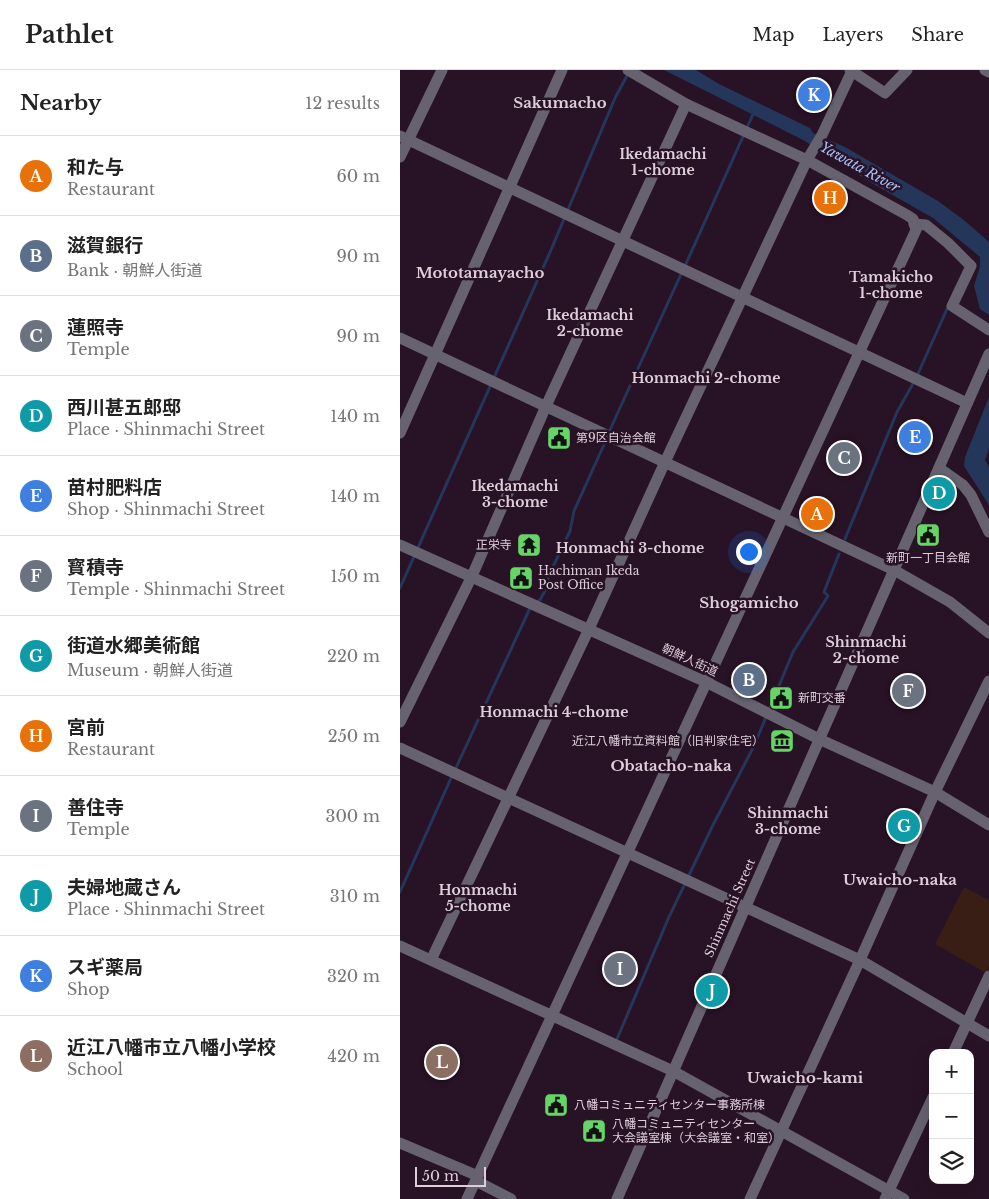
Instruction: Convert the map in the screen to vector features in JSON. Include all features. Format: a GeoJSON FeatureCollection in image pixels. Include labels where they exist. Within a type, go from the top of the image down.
{"type":"FeatureCollection","features":[{"type":"Feature","properties":{"kind":"street"},"geometry":{"type":"LineString","coordinates":[[400,157],[404,138],[442,70]]}},
{"type":"Feature","properties":{"kind":"street"},"geometry":{"type":"LineString","coordinates":[[400,433],[562,70]]}},
{"type":"Feature","properties":{"kind":"street"},"geometry":{"type":"LineString","coordinates":[[467,1199],[916,230],[912,219],[907,215],[807,160],[686,104],[628,70]]}},
{"type":"Feature","properties":{"kind":"street"},"geometry":{"type":"LineString","coordinates":[[432,960],[589,629],[807,160],[822,135],[851,71],[885,93],[907,70]]}},
{"type":"Feature","properties":{"kind":"street"},"geometry":{"type":"LineString","coordinates":[[985,70],[989,72]]}},
{"type":"Feature","properties":{"kind":"street"},"geometry":{"type":"LineString","coordinates":[[400,722],[472,576],[546,406],[686,104]]}},
{"type":"Feature","properties":{"kind":"street"},"geometry":{"type":"LineString","coordinates":[[404,138],[967,403]]}},
{"type":"Feature","properties":{"kind":"street"},"geometry":{"type":"LineString","coordinates":[[914,224],[926,225],[948,243],[971,266],[952,306],[989,330]]}},
{"type":"Feature","properties":{"kind":"street"},"geometry":{"type":"LineString","coordinates":[[400,338],[894,570],[950,602],[989,633]]}},
{"type":"Feature","properties":{"kind":"street","name":"Shinmachi Street"},"geometry":{"type":"LineString","coordinates":[[617,1199],[989,354]]}},
{"type":"Feature","properties":{"kind":"street"},"geometry":{"type":"LineString","coordinates":[[939,468],[963,485],[971,495],[989,532]]}},
{"type":"Feature","properties":{"kind":"street","name":"朝鮮人街道"},"geometry":{"type":"LineString","coordinates":[[400,544],[706,682],[820,739],[935,792],[989,825]]}},
{"type":"Feature","properties":{"kind":"street"},"geometry":{"type":"LineString","coordinates":[[750,1199],[935,792],[989,681]]}},
{"type":"Feature","properties":{"kind":"street"},"geometry":{"type":"LineString","coordinates":[[400,748],[860,960],[989,1036]]}},
{"type":"Feature","properties":{"kind":"street"},"geometry":{"type":"LineString","coordinates":[[400,946],[674,1071],[781,1130],[887,1195],[904,1199]]}},
{"type":"Feature","properties":{"kind":"street"},"geometry":{"type":"LineString","coordinates":[[955,1049],[989,976]]}},
{"type":"Feature","properties":{"kind":"street"},"geometry":{"type":"LineString","coordinates":[[887,1195],[929,1105]]}},
{"type":"Feature","properties":{"kind":"street"},"geometry":{"type":"LineString","coordinates":[[400,1143],[477,1178],[511,1199]]}},
{"type":"Feature","properties":{"kind":"shaded area"},"geometry":{"type":"Polygon","coordinates":[[[964,887],[989,900],[989,966],[986,973],[935,944],[964,887]]]}},
{"type":"Feature","properties":{"kind":"water","name":"Yawata River"},"geometry":{"type":"Polygon","coordinates":[[[664,70],[696,70],[719,84],[810,128],[813,133],[845,147],[938,201],[965,221],[989,242],[989,315],[980,309],[974,286],[980,266],[980,257],[933,218],[875,185],[803,140],[664,70]]]}},
{"type":"Feature","properties":{"kind":"water"},"geometry":{"type":"Polygon","coordinates":[[[989,397],[989,448],[985,460],[989,467],[989,505],[964,466],[965,457],[989,397]]]}},
{"type":"Feature","properties":{"kind":"waterway"},"geometry":{"type":"LineString","coordinates":[[400,588],[551,250],[615,98],[629,72]]}},
{"type":"Feature","properties":{"kind":"waterway"},"geometry":{"type":"LineString","coordinates":[[685,266],[754,112]]}},
{"type":"Feature","properties":{"kind":"waterway"},"geometry":{"type":"LineString","coordinates":[[609,432],[682,272]]}},
{"type":"Feature","properties":{"kind":"waterway"},"geometry":{"type":"LineString","coordinates":[[917,376],[947,309]]}},
{"type":"Feature","properties":{"kind":"waterway"},"geometry":{"type":"LineString","coordinates":[[845,539],[897,412],[914,382]]}},
{"type":"Feature","properties":{"kind":"waterway"},"geometry":{"type":"LineString","coordinates":[[536,602],[540,600],[549,583],[548,577],[570,531],[574,511],[607,438]]}},
{"type":"Feature","properties":{"kind":"waterway"},"geometry":{"type":"LineString","coordinates":[[617,1039],[669,917],[712,827],[754,746],[793,652],[828,596],[824,592],[839,554]]}},
{"type":"Feature","properties":{"kind":"waterway"},"geometry":{"type":"LineString","coordinates":[[455,770],[531,606]]}},
{"type":"Feature","properties":{"kind":"waterway"},"geometry":{"type":"LineString","coordinates":[[400,892],[452,776]]}},
{"type":"Feature","properties":{"kind":"place","name":"スギ薬局"},"geometry":{"type":"Point","coordinates":[814,95]}},
{"type":"Feature","properties":{"kind":"place","name":"宮前"},"geometry":{"type":"Point","coordinates":[830,198]}},
{"type":"Feature","properties":{"kind":"place","name":"苗村肥料店"},"geometry":{"type":"Point","coordinates":[915,437]}},
{"type":"Feature","properties":{"kind":"place","name":"第9区自治会館"},"geometry":{"type":"Point","coordinates":[559,438]}},
{"type":"Feature","properties":{"kind":"place","name":"蓮照寺"},"geometry":{"type":"Point","coordinates":[844,458]}},
{"type":"Feature","properties":{"kind":"place","name":"西川甚五郎邸"},"geometry":{"type":"Point","coordinates":[939,493]}},
{"type":"Feature","properties":{"kind":"place","name":"和た与"},"geometry":{"type":"Point","coordinates":[817,514]}},
{"type":"Feature","properties":{"kind":"place","name":"新町一丁目会館"},"geometry":{"type":"Point","coordinates":[928,535]}},
{"type":"Feature","properties":{"kind":"place","name":"正栄寺"},"geometry":{"type":"Point","coordinates":[529,545]}},
{"type":"Feature","properties":{"kind":"place","name":"Hachiman Ikeda Post Office"},"geometry":{"type":"Point","coordinates":[521,578]}},
{"type":"Feature","properties":{"kind":"place","name":"滋賀銀行"},"geometry":{"type":"Point","coordinates":[749,680]}},
{"type":"Feature","properties":{"kind":"place","name":"寳積寺"},"geometry":{"type":"Point","coordinates":[908,691]}},
{"type":"Feature","properties":{"kind":"place","name":"新町交番"},"geometry":{"type":"Point","coordinates":[781,698]}},
{"type":"Feature","properties":{"kind":"place","name":"近江八幡市立資料館（旧判家住宅）"},"geometry":{"type":"Point","coordinates":[782,741]}},
{"type":"Feature","properties":{"kind":"place","name":"街道水郷美術館"},"geometry":{"type":"Point","coordinates":[904,826]}},
{"type":"Feature","properties":{"kind":"place","name":"善住寺"},"geometry":{"type":"Point","coordinates":[620,969]}},
{"type":"Feature","properties":{"kind":"place","name":"夫婦地蔵さん"},"geometry":{"type":"Point","coordinates":[712,991]}},
{"type":"Feature","properties":{"kind":"place","name":"近江八幡市立八幡小学校"},"geometry":{"type":"Point","coordinates":[442,1062]}},
{"type":"Feature","properties":{"kind":"place","name":"八幡コミュニティセンター事務所棟"},"geometry":{"type":"Point","coordinates":[556,1105]}},
{"type":"Feature","properties":{"kind":"place","name":"八幡コミュニティセンター 大会議室棟（大会議室・和室）"},"geometry":{"type":"Point","coordinates":[594,1131]}},
{"type":"Feature","properties":{"kind":"district","name":"Sakumacho"},"geometry":{"type":"Point","coordinates":[560,103]}},
{"type":"Feature","properties":{"kind":"district","name":"Ikedamachi 1-chome"},"geometry":{"type":"Point","coordinates":[663,162]}},
{"type":"Feature","properties":{"kind":"district","name":"Mototamayacho"},"geometry":{"type":"Point","coordinates":[480,273]}},
{"type":"Feature","properties":{"kind":"district","name":"Tamakicho 1-chome"},"geometry":{"type":"Point","coordinates":[891,286]}},
{"type":"Feature","properties":{"kind":"district","name":"Ikedamachi 2-chome"},"geometry":{"type":"Point","coordinates":[590,324]}},
{"type":"Feature","properties":{"kind":"district","name":"Honmachi 2-chome"},"geometry":{"type":"Point","coordinates":[706,378]}},
{"type":"Feature","properties":{"kind":"district","name":"Ikedamachi 3-chome"},"geometry":{"type":"Point","coordinates":[515,494]}},
{"type":"Feature","properties":{"kind":"district","name":"Honmachi 3-chome"},"geometry":{"type":"Point","coordinates":[630,548]}},
{"type":"Feature","properties":{"kind":"district","name":"Shogamicho"},"geometry":{"type":"Point","coordinates":[749,603]}},
{"type":"Feature","properties":{"kind":"district","name":"Shinmachi 2-chome"},"geometry":{"type":"Point","coordinates":[866,650]}},
{"type":"Feature","properties":{"kind":"district","name":"Honmachi 4-chome"},"geometry":{"type":"Point","coordinates":[554,712]}},
{"type":"Feature","properties":{"kind":"district","name":"Obatacho-naka"},"geometry":{"type":"Point","coordinates":[671,766]}},
{"type":"Feature","properties":{"kind":"district","name":"Shinmachi 3-chome"},"geometry":{"type":"Point","coordinates":[788,822]}},
{"type":"Feature","properties":{"kind":"district","name":"Uwaicho-naka"},"geometry":{"type":"Point","coordinates":[900,880]}},
{"type":"Feature","properties":{"kind":"district","name":"Honmachi 5-chome"},"geometry":{"type":"Point","coordinates":[478,898]}},
{"type":"Feature","properties":{"kind":"district","name":"Uwaicho-kami"},"geometry":{"type":"Point","coordinates":[805,1078]}}]}
